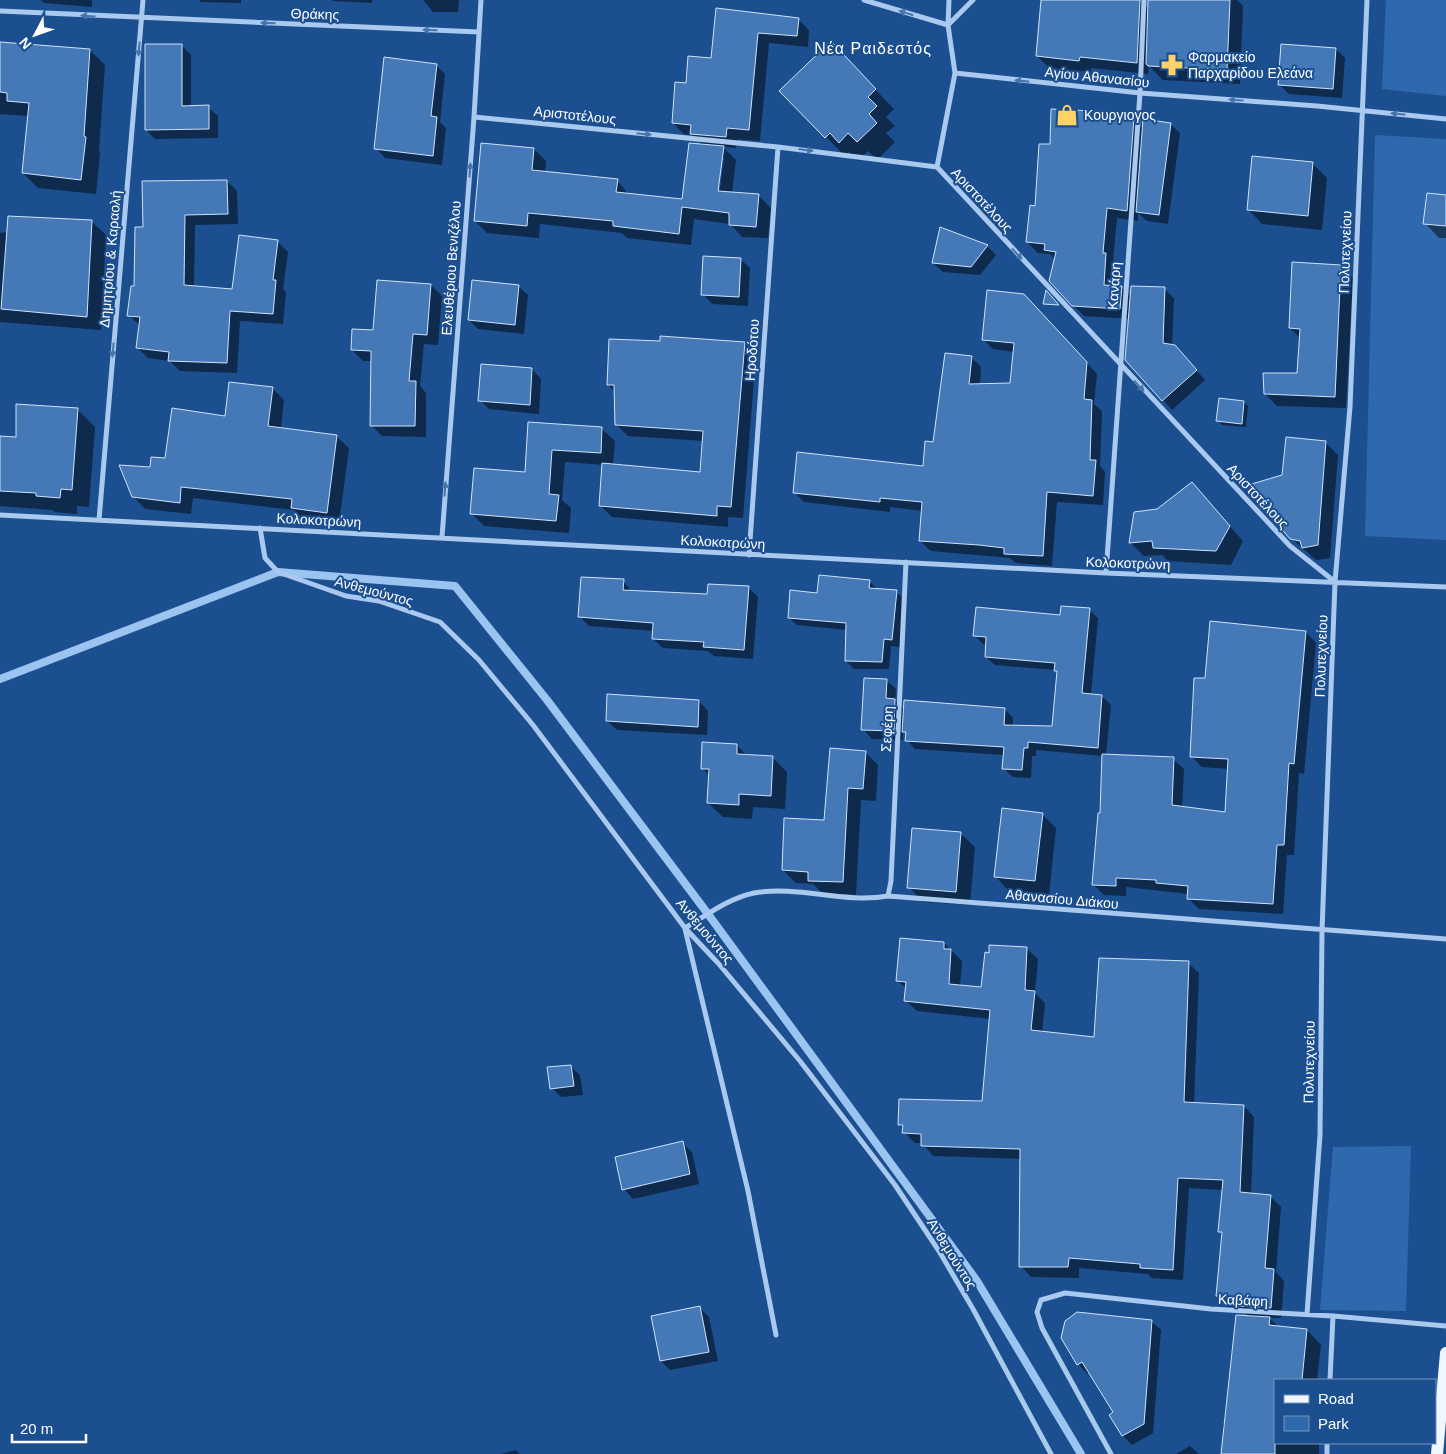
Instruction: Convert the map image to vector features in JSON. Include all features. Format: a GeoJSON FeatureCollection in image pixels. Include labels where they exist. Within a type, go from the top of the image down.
{"type":"FeatureCollection","features":[{"type":"Feature","properties":{"kind":"main road"},"geometry":{"type":"LineString","coordinates":[[1437,1454],[1446,1353]]}},
{"type":"Feature","properties":{"kind":"street","name":"Δημητρίου & Καραολή"},"geometry":{"type":"LineString","coordinates":[[99,520],[143,0]]}},
{"type":"Feature","properties":{"kind":"street","name":"Ελευθέριου Βενιζέλου"},"geometry":{"type":"LineString","coordinates":[[442,537],[481,0]]}},
{"type":"Feature","properties":{"kind":"street"},"geometry":{"type":"LineString","coordinates":[[864,0],[948,25]]}},
{"type":"Feature","properties":{"kind":"street"},"geometry":{"type":"LineString","coordinates":[[937,167],[955,73],[948,25],[949,0]]}},
{"type":"Feature","properties":{"kind":"street"},"geometry":{"type":"LineString","coordinates":[[948,25],[973,0]]}},
{"type":"Feature","properties":{"kind":"street","name":"Κανάρη"},"geometry":{"type":"LineString","coordinates":[[1106,573],[1119,364],[1140,94],[1144,0]]}},
{"type":"Feature","properties":{"kind":"street","name":"Πολυτεχνείου"},"geometry":{"type":"LineString","coordinates":[[1307,1314],[1320,1135],[1322,931],[1335,582],[1350,407],[1367,0]]}},
{"type":"Feature","properties":{"kind":"street","name":"Θράκης"},"geometry":{"type":"LineString","coordinates":[[0,11],[479,32]]}},
{"type":"Feature","properties":{"kind":"street","name":"Αγίου Αθανασίου"},"geometry":{"type":"LineString","coordinates":[[955,73],[1140,94],[1361,110],[1446,119]]}},
{"type":"Feature","properties":{"kind":"street","name":"Αριστοτέλους"},"geometry":{"type":"LineString","coordinates":[[474,117],[778,147],[937,167],[1290,546],[1335,582]]}},
{"type":"Feature","properties":{"kind":"street","name":"Ηροδότου"},"geometry":{"type":"LineString","coordinates":[[749,555],[778,147]]}},
{"type":"Feature","properties":{"kind":"street","name":"Κολοκοτρώνη"},"geometry":{"type":"LineString","coordinates":[[0,515],[1106,573],[1446,587]]}},
{"type":"Feature","properties":{"kind":"street","name":"Ανθεμούντος"},"geometry":{"type":"LineString","coordinates":[[260,528],[265,558],[278,572],[346,596],[379,601],[440,622],[479,660],[533,725],[685,928],[718,963],[800,1061],[895,1184],[968,1301],[1050,1454]]}},
{"type":"Feature","properties":{"kind":"street","name":"Σεφέρη"},"geometry":{"type":"LineString","coordinates":[[888,896],[891,881],[906,562]]}},
{"type":"Feature","properties":{"kind":"street","name":"Αθανασίου Διάκου"},"geometry":{"type":"LineString","coordinates":[[685,928],[724,904],[753,894],[784,891],[868,900],[888,896],[1322,931],[1446,939]]}},
{"type":"Feature","properties":{"kind":"street"},"geometry":{"type":"LineString","coordinates":[[685,928],[748,1192],[776,1334]]}},
{"type":"Feature","properties":{"kind":"street","name":"Καβάφη"},"geometry":{"type":"LineString","coordinates":[[1111,1454],[1042,1328],[1037,1312],[1041,1300],[1065,1293],[1211,1309],[1307,1314],[1446,1326]]}},
{"type":"Feature","properties":{"kind":"street"},"geometry":{"type":"LineString","coordinates":[[1330,1379],[1333,1316]]}},
{"type":"Feature","properties":{"kind":"green space"},"geometry":{"type":"Polygon","coordinates":[[[1386,0],[1446,0],[1446,96],[1382,89],[1386,0]]]}},
{"type":"Feature","properties":{"kind":"green space"},"geometry":{"type":"Polygon","coordinates":[[[1375,135],[1446,139],[1446,540],[1365,536],[1375,135]]]}},
{"type":"Feature","properties":{"kind":"green space"},"geometry":{"type":"Polygon","coordinates":[[[1411,1146],[1406,1311],[1320,1310],[1333,1147],[1411,1146]]]}},
{"type":"Feature","properties":{"kind":"building"},"geometry":{"type":"Polygon","coordinates":[[[1041,0],[1140,0],[1137,63],[1080,57],[1079,61],[1036,56],[1041,0]]]}},
{"type":"Feature","properties":{"kind":"building"},"geometry":{"type":"Polygon","coordinates":[[[1148,0],[1230,0],[1227,70],[1148,66],[1146,64],[1148,0]]]}},
{"type":"Feature","properties":{"kind":"building"},"geometry":{"type":"Polygon","coordinates":[[[716,8],[799,18],[797,36],[758,33],[749,130],[727,128],[726,137],[690,134],[691,125],[672,123],[675,82],[686,83],[688,56],[711,58],[716,8]]]}},
{"type":"Feature","properties":{"kind":"building"},"geometry":{"type":"Polygon","coordinates":[[[831,41],[876,89],[868,97],[877,106],[869,114],[877,123],[857,142],[848,133],[839,143],[830,133],[825,138],[779,91],[831,41]]]}},
{"type":"Feature","properties":{"kind":"building"},"geometry":{"type":"Polygon","coordinates":[[[0,42],[90,49],[84,136],[86,137],[81,180],[22,173],[29,103],[7,101],[7,93],[0,92],[0,42]]]}},
{"type":"Feature","properties":{"kind":"building"},"geometry":{"type":"Polygon","coordinates":[[[145,44],[182,44],[182,106],[209,105],[209,129],[145,130],[145,44]]]}},
{"type":"Feature","properties":{"kind":"building"},"geometry":{"type":"Polygon","coordinates":[[[1281,44],[1336,48],[1333,89],[1278,85],[1281,44]]]}},
{"type":"Feature","properties":{"kind":"building"},"geometry":{"type":"Polygon","coordinates":[[[384,57],[437,64],[431,116],[437,117],[433,156],[374,149],[384,57]]]}},
{"type":"Feature","properties":{"kind":"building"},"geometry":{"type":"Polygon","coordinates":[[[1051,109],[1115,112],[1115,116],[1134,118],[1127,211],[1107,208],[1103,253],[1106,253],[1104,285],[1122,286],[1120,309],[1072,306],[1049,281],[1056,252],[1044,250],[1045,244],[1026,242],[1030,205],[1035,206],[1039,144],[1050,144],[1051,109]]]}},
{"type":"Feature","properties":{"kind":"building"},"geometry":{"type":"Polygon","coordinates":[[[1143,119],[1171,123],[1159,215],[1136,212],[1143,119]]]}},
{"type":"Feature","properties":{"kind":"building"},"geometry":{"type":"Polygon","coordinates":[[[481,143],[534,148],[532,170],[618,179],[616,192],[682,199],[689,143],[724,146],[718,191],[759,194],[756,227],[729,225],[729,213],[682,207],[679,234],[613,226],[613,221],[528,213],[527,226],[474,221],[481,143]]]}},
{"type":"Feature","properties":{"kind":"building"},"geometry":{"type":"Polygon","coordinates":[[[1252,156],[1313,162],[1308,216],[1247,210],[1252,156]]]}},
{"type":"Feature","properties":{"kind":"building"},"geometry":{"type":"Polygon","coordinates":[[[227,180],[228,214],[185,215],[184,285],[232,289],[239,235],[278,240],[273,280],[276,280],[273,314],[230,311],[227,363],[168,361],[169,352],[136,348],[140,317],[127,316],[131,286],[134,286],[135,227],[143,227],[142,181],[227,180]]]}},
{"type":"Feature","properties":{"kind":"building"},"geometry":{"type":"Polygon","coordinates":[[[1427,193],[1446,195],[1446,226],[1423,224],[1427,193]]]}},
{"type":"Feature","properties":{"kind":"building"},"geometry":{"type":"Polygon","coordinates":[[[8,216],[92,220],[87,317],[1,309],[8,216]]]}},
{"type":"Feature","properties":{"kind":"building"},"geometry":{"type":"Polygon","coordinates":[[[940,227],[988,245],[971,267],[932,263],[940,227]]]}},
{"type":"Feature","properties":{"kind":"building"},"geometry":{"type":"Polygon","coordinates":[[[703,256],[741,258],[739,297],[701,295],[703,256]]]}},
{"type":"Feature","properties":{"kind":"building"},"geometry":{"type":"Polygon","coordinates":[[[1292,262],[1341,265],[1335,397],[1264,394],[1263,373],[1297,373],[1300,329],[1289,328],[1292,262]]]}},
{"type":"Feature","properties":{"kind":"building"},"geometry":{"type":"Polygon","coordinates":[[[377,280],[431,284],[427,335],[413,334],[409,381],[416,381],[415,426],[370,426],[371,351],[351,350],[352,329],[373,330],[377,280]]]}},
{"type":"Feature","properties":{"kind":"building"},"geometry":{"type":"Polygon","coordinates":[[[472,280],[519,285],[515,325],[468,320],[472,280]]]}},
{"type":"Feature","properties":{"kind":"building"},"geometry":{"type":"Polygon","coordinates":[[[1131,286],[1165,287],[1163,343],[1175,345],[1197,370],[1162,401],[1125,360],[1131,286]]]}},
{"type":"Feature","properties":{"kind":"building"},"geometry":{"type":"Polygon","coordinates":[[[987,290],[1024,294],[1087,362],[1084,399],[1092,400],[1090,460],[1096,460],[1093,496],[1047,492],[1043,556],[1004,554],[1004,548],[919,541],[922,502],[880,498],[880,502],[793,493],[797,452],[923,466],[925,441],[933,442],[945,353],[972,356],[969,384],[1010,383],[1014,343],[982,340],[987,290]]]}},
{"type":"Feature","properties":{"kind":"building"},"geometry":{"type":"Polygon","coordinates":[[[1046,290],[1059,305],[1043,304],[1046,290]]]}},
{"type":"Feature","properties":{"kind":"building"},"geometry":{"type":"Polygon","coordinates":[[[660,336],[745,342],[731,507],[717,506],[717,516],[599,506],[602,463],[700,472],[703,431],[615,425],[614,385],[607,385],[609,339],[660,341],[660,336]]]}},
{"type":"Feature","properties":{"kind":"building"},"geometry":{"type":"Polygon","coordinates":[[[481,364],[532,368],[530,405],[478,401],[481,364]]]}},
{"type":"Feature","properties":{"kind":"building"},"geometry":{"type":"Polygon","coordinates":[[[229,382],[273,387],[268,426],[337,435],[327,513],[291,508],[292,499],[181,487],[180,503],[132,497],[119,465],[150,467],[151,457],[165,458],[172,408],[225,416],[229,382]]]}},
{"type":"Feature","properties":{"kind":"building"},"geometry":{"type":"Polygon","coordinates":[[[1219,398],[1244,401],[1242,424],[1216,421],[1219,398]]]}},
{"type":"Feature","properties":{"kind":"building"},"geometry":{"type":"Polygon","coordinates":[[[16,404],[78,408],[72,490],[61,489],[60,498],[36,496],[36,493],[0,491],[0,436],[16,437],[16,404]]]}},
{"type":"Feature","properties":{"kind":"building"},"geometry":{"type":"Polygon","coordinates":[[[528,422],[602,427],[601,453],[552,450],[549,494],[559,495],[556,521],[470,514],[474,468],[525,472],[528,422]]]}},
{"type":"Feature","properties":{"kind":"building"},"geometry":{"type":"Polygon","coordinates":[[[1286,437],[1326,441],[1318,545],[1302,548],[1300,541],[1290,539],[1245,486],[1282,475],[1286,437]]]}},
{"type":"Feature","properties":{"kind":"building"},"geometry":{"type":"Polygon","coordinates":[[[1192,482],[1230,526],[1216,551],[1153,548],[1152,541],[1129,543],[1134,512],[1157,509],[1192,482]]]}},
{"type":"Feature","properties":{"kind":"building"},"geometry":{"type":"Polygon","coordinates":[[[819,575],[870,580],[869,588],[897,590],[892,640],[884,639],[882,662],[845,661],[846,623],[788,618],[790,590],[817,593],[819,575]]]}},
{"type":"Feature","properties":{"kind":"building"},"geometry":{"type":"Polygon","coordinates":[[[581,577],[624,579],[623,590],[707,594],[708,584],[749,586],[744,650],[703,647],[704,642],[652,639],[653,623],[578,617],[581,577]]]}},
{"type":"Feature","properties":{"kind":"building"},"geometry":{"type":"Polygon","coordinates":[[[1061,606],[1090,608],[1082,693],[1102,695],[1098,748],[1028,742],[1028,748],[1024,748],[1022,770],[1002,769],[1004,747],[905,741],[906,732],[902,732],[904,700],[1005,708],[1004,725],[1052,726],[1057,671],[1054,671],[1055,663],[985,657],[986,637],[973,636],[976,607],[1060,615],[1061,606]]]}},
{"type":"Feature","properties":{"kind":"building"},"geometry":{"type":"Polygon","coordinates":[[[1210,621],[1306,631],[1294,764],[1289,763],[1284,845],[1277,845],[1273,904],[1187,899],[1188,886],[1156,883],[1156,880],[1116,878],[1116,886],[1092,885],[1098,813],[1100,813],[1102,754],[1174,757],[1172,805],[1225,812],[1228,759],[1190,757],[1194,678],[1205,678],[1210,621]]]}},
{"type":"Feature","properties":{"kind":"building"},"geometry":{"type":"Polygon","coordinates":[[[864,678],[887,679],[886,698],[895,699],[894,731],[861,730],[864,678]]]}},
{"type":"Feature","properties":{"kind":"building"},"geometry":{"type":"Polygon","coordinates":[[[607,694],[699,700],[698,727],[606,721],[607,694]]]}},
{"type":"Feature","properties":{"kind":"building"},"geometry":{"type":"Polygon","coordinates":[[[702,742],[737,744],[737,754],[773,756],[771,796],[739,794],[739,805],[707,803],[709,769],[701,769],[702,742]]]}},
{"type":"Feature","properties":{"kind":"building"},"geometry":{"type":"Polygon","coordinates":[[[830,748],[866,751],[863,789],[848,788],[843,882],[808,881],[808,872],[782,870],[784,818],[824,820],[830,748]]]}},
{"type":"Feature","properties":{"kind":"building"},"geometry":{"type":"Polygon","coordinates":[[[1002,808],[1043,813],[1035,881],[994,877],[1002,808]]]}},
{"type":"Feature","properties":{"kind":"building"},"geometry":{"type":"Polygon","coordinates":[[[912,828],[961,832],[956,892],[907,888],[912,828]]]}},
{"type":"Feature","properties":{"kind":"building"},"geometry":{"type":"Polygon","coordinates":[[[900,938],[944,942],[944,949],[951,949],[949,984],[981,987],[985,952],[989,953],[989,945],[1027,947],[1025,990],[1035,991],[1031,1030],[1094,1037],[1099,958],[1189,961],[1184,1102],[1244,1105],[1240,1192],[1271,1195],[1265,1268],[1274,1269],[1271,1308],[1237,1306],[1238,1299],[1216,1296],[1222,1232],[1218,1232],[1223,1180],[1178,1178],[1173,1270],[1140,1268],[1140,1264],[1069,1258],[1068,1267],[1019,1267],[1020,1149],[921,1146],[921,1134],[902,1133],[903,1125],[898,1125],[899,1099],[982,1101],[990,1010],[904,1001],[906,982],[896,981],[900,938]]]}},
{"type":"Feature","properties":{"kind":"building"},"geometry":{"type":"Polygon","coordinates":[[[571,1065],[574,1086],[550,1089],[547,1067],[571,1065]]]}},
{"type":"Feature","properties":{"kind":"building"},"geometry":{"type":"Polygon","coordinates":[[[683,1141],[690,1174],[622,1190],[615,1157],[683,1141]]]}},
{"type":"Feature","properties":{"kind":"building"},"geometry":{"type":"Polygon","coordinates":[[[700,1306],[709,1352],[660,1361],[651,1316],[700,1306]]]}},
{"type":"Feature","properties":{"kind":"building"},"geometry":{"type":"Polygon","coordinates":[[[1077,1312],[1152,1320],[1144,1424],[1122,1436],[1109,1415],[1113,1412],[1082,1362],[1077,1365],[1061,1338],[1065,1321],[1077,1312]]]}},
{"type":"Feature","properties":{"kind":"building"},"geometry":{"type":"Polygon","coordinates":[[[1236,1315],[1270,1317],[1269,1325],[1307,1329],[1302,1379],[1274,1379],[1275,1454],[1221,1454],[1236,1315]]]}},
{"type":"Feature","properties":{"kind":"waterway"},"geometry":{"type":"LineString","coordinates":[[0,679],[278,572],[455,586],[547,700],[708,914],[977,1281],[1081,1454]]}},
{"type":"Feature","properties":{"kind":"place","name":"Φαρμακείο Παρχαρίδου Ελεάνα"},"geometry":{"type":"Point","coordinates":[1172,65]}},
{"type":"Feature","properties":{"kind":"place","name":"Κουργιογος"},"geometry":{"type":"Point","coordinates":[1067,115]}},
{"type":"Feature","properties":{"kind":"district","name":"Νέα Ραιδεστός"},"geometry":{"type":"Point","coordinates":[873,48]}}]}
